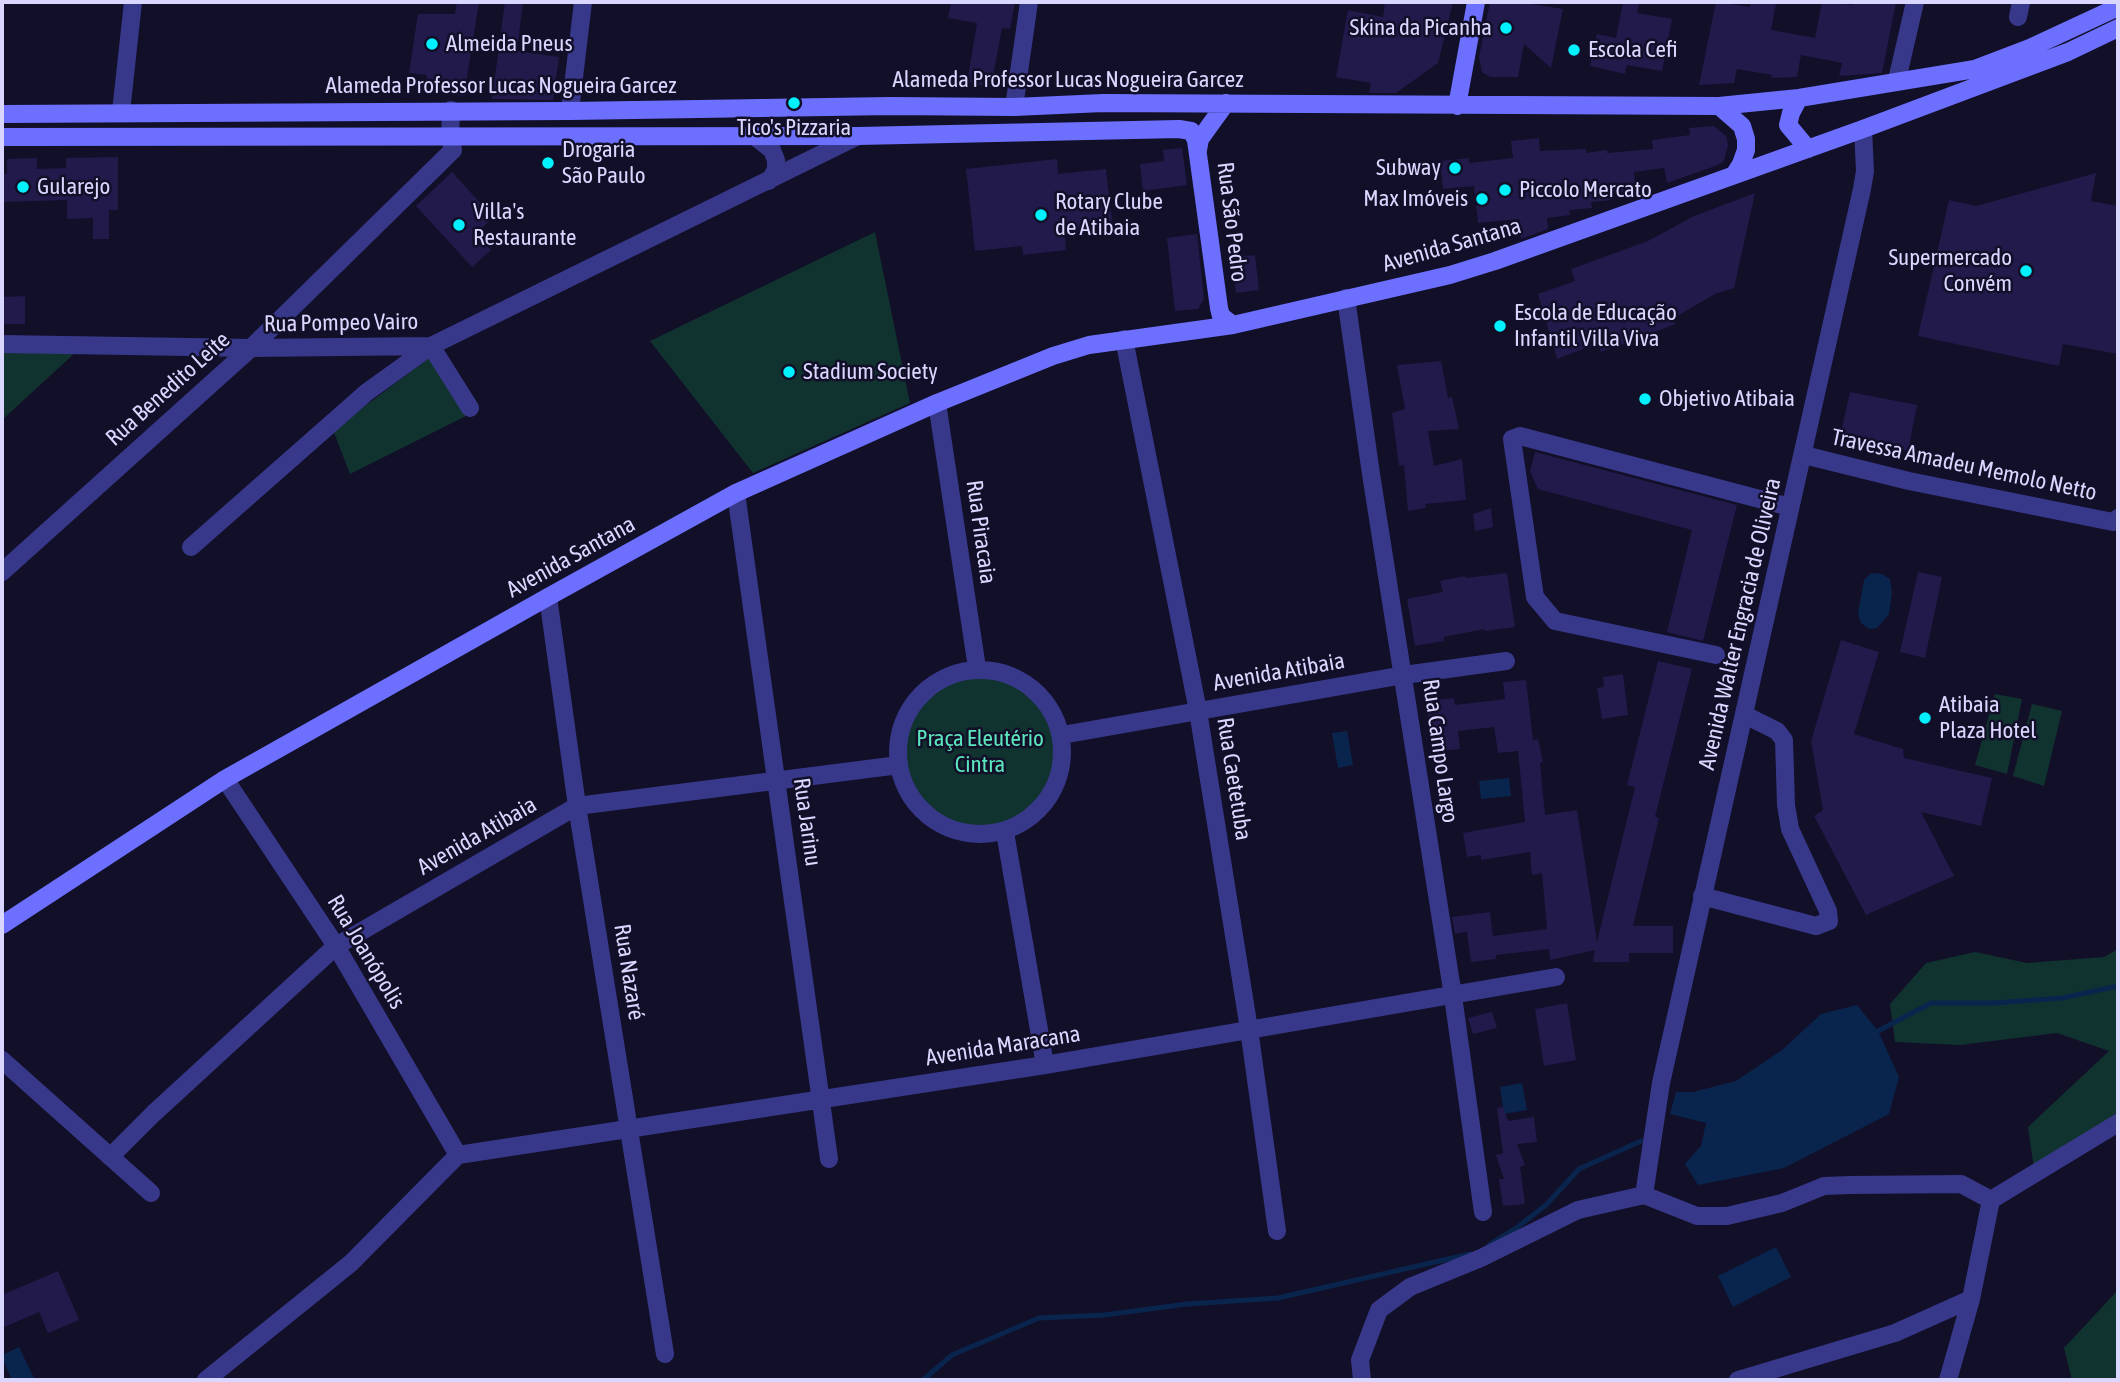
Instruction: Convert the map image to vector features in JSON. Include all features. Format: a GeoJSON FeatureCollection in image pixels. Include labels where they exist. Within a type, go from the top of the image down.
{"type":"FeatureCollection","features":[{"type":"Feature","properties":{"kind":"main road"},"geometry":{"type":"LineString","coordinates":[[1457,106],[1476,2]]}},
{"type":"Feature","properties":{"kind":"main road","name":"Alameda Professor Lucas Nogueira Garcez"},"geometry":{"type":"LineString","coordinates":[[2,114],[1014,107],[1103,103],[1719,106],[1799,98],[1975,69],[2030,48],[2118,7]]}},
{"type":"Feature","properties":{"kind":"main road"},"geometry":{"type":"LineString","coordinates":[[1863,129],[2068,52],[2118,28]]}},
{"type":"Feature","properties":{"kind":"main road"},"geometry":{"type":"LineString","coordinates":[[1799,98],[1788,125],[1808,149]]}},
{"type":"Feature","properties":{"kind":"main road"},"geometry":{"type":"LineString","coordinates":[[1198,150],[1200,139],[1226,103]]}},
{"type":"Feature","properties":{"kind":"main road"},"geometry":{"type":"LineString","coordinates":[[2,137],[452,144],[475,138],[858,136],[891,106]]}},
{"type":"Feature","properties":{"kind":"main road"},"geometry":{"type":"LineString","coordinates":[[1719,106],[1742,126],[1746,139],[1744,157],[1734,175]]}},
{"type":"Feature","properties":{"kind":"main road","name":"Rua São Pedro"},"geometry":{"type":"LineString","coordinates":[[858,136],[1179,129],[1191,131],[1198,150],[1219,308],[1221,316],[1233,325]]}},
{"type":"Feature","properties":{"kind":"main road","name":"Avenida Santana"},"geometry":{"type":"LineString","coordinates":[[2,925],[225,779],[548,597],[736,493],[937,403],[1053,356],[1089,345],[1233,325],[1450,275],[1863,129]]}},
{"type":"Feature","properties":{"kind":"main road"},"geometry":{"type":"LineString","coordinates":[[1207,328],[1214,323],[1219,308]]}},
{"type":"Feature","properties":{"kind":"street"},"geometry":{"type":"LineString","coordinates":[[121,112],[133,2]]}},
{"type":"Feature","properties":{"kind":"street"},"geometry":{"type":"LineString","coordinates":[[570,111],[583,2]]}},
{"type":"Feature","properties":{"kind":"street"},"geometry":{"type":"LineString","coordinates":[[1014,107],[1029,2]]}},
{"type":"Feature","properties":{"kind":"street"},"geometry":{"type":"LineString","coordinates":[[1897,80],[1914,2]]}},
{"type":"Feature","properties":{"kind":"street"},"geometry":{"type":"LineString","coordinates":[[451,110],[452,144]]}},
{"type":"Feature","properties":{"kind":"street","name":"Avenida Walter Engracia de Oliveira"},"geometry":{"type":"LineString","coordinates":[[1644,1195],[1653,1129],[1702,896],[1745,715],[1790,506],[1804,455],[1862,189],[1865,171],[1863,129]]}},
{"type":"Feature","properties":{"kind":"street"},"geometry":{"type":"LineString","coordinates":[[754,136],[772,150],[776,160],[776,170],[769,181]]}},
{"type":"Feature","properties":{"kind":"street","name":"Rua Pompeo Vairo"},"geometry":{"type":"LineString","coordinates":[[2,344],[251,348],[431,346],[858,136]]}},
{"type":"Feature","properties":{"kind":"street","name":"Rua Benedito Leite"},"geometry":{"type":"LineString","coordinates":[[2,572],[251,348],[452,144]]}},
{"type":"Feature","properties":{"kind":"street","name":"Rua Campo Largo"},"geometry":{"type":"LineString","coordinates":[[1346,298],[1404,675],[1412,744],[1453,996],[1483,1212]]}},
{"type":"Feature","properties":{"kind":"street","name":"Rua Caetetuba"},"geometry":{"type":"LineString","coordinates":[[1124,339],[1198,711],[1249,1029],[1277,1231]]}},
{"type":"Feature","properties":{"kind":"street"},"geometry":{"type":"LineString","coordinates":[[191,547],[367,392],[431,346],[470,408]]}},
{"type":"Feature","properties":{"kind":"street","name":"Rua Piracaia"},"geometry":{"type":"LineString","coordinates":[[937,403],[977,668]]}},
{"type":"Feature","properties":{"kind":"street"},"geometry":{"type":"LineString","coordinates":[[1716,654],[1555,621],[1535,597],[1512,439],[1520,436],[1790,506]]}},
{"type":"Feature","properties":{"kind":"street","name":"Travessa Amadeu Memolo Netto"},"geometry":{"type":"LineString","coordinates":[[1804,455],[1909,481],[2116,520]]}},
{"type":"Feature","properties":{"kind":"street","name":"Rua Jarinu"},"geometry":{"type":"LineString","coordinates":[[736,493],[829,1159]]}},
{"type":"Feature","properties":{"kind":"street","name":"Rua Nazaré"},"geometry":{"type":"LineString","coordinates":[[548,597],[577,806],[665,1354]]}},
{"type":"Feature","properties":{"kind":"street","name":"Avenida Atibaia"},"geometry":{"type":"LineString","coordinates":[[1062,735],[1404,675],[1506,661]]}},
{"type":"Feature","properties":{"kind":"street"},"geometry":{"type":"LineString","coordinates":[[977,668],[1016,679],[1037,694],[1062,735],[1060,765],[1052,790],[1037,811],[1006,832],[967,834],[942,826],[922,810],[906,790],[899,765],[898,740],[906,715],[922,694],[942,679],[977,668]]}},
{"type":"Feature","properties":{"kind":"street"},"geometry":{"type":"LineString","coordinates":[[1702,896],[1816,926],[1829,921],[1828,911],[1790,829],[1786,804],[1784,740],[1777,731],[1745,715]]}},
{"type":"Feature","properties":{"kind":"street","name":"Avenida Atibaia"},"geometry":{"type":"LineString","coordinates":[[110,1157],[336,946],[577,806],[899,765]]}},
{"type":"Feature","properties":{"kind":"street","name":"Rua Joanópolis"},"geometry":{"type":"LineString","coordinates":[[225,779],[336,946],[458,1155]]}},
{"type":"Feature","properties":{"kind":"street"},"geometry":{"type":"LineString","coordinates":[[1006,832],[1045,1065]]}},
{"type":"Feature","properties":{"kind":"street","name":"Avenida Maracana"},"geometry":{"type":"LineString","coordinates":[[458,1155],[1045,1065],[1556,977]]}},
{"type":"Feature","properties":{"kind":"street"},"geometry":{"type":"LineString","coordinates":[[2,1060],[151,1193]]}},
{"type":"Feature","properties":{"kind":"street"},"geometry":{"type":"LineString","coordinates":[[1948,1380],[1971,1299],[1991,1200],[2118,1123]]}},
{"type":"Feature","properties":{"kind":"street"},"geometry":{"type":"LineString","coordinates":[[206,1380],[351,1263],[458,1155]]}},
{"type":"Feature","properties":{"kind":"street"},"geometry":{"type":"LineString","coordinates":[[1362,1380],[1360,1360],[1379,1310],[1410,1287],[1481,1258],[1578,1210],[1644,1195],[1681,1212],[1697,1216],[1727,1216],[1782,1203],[1824,1186],[1961,1184],[1991,1200]]}},
{"type":"Feature","properties":{"kind":"street"},"geometry":{"type":"LineString","coordinates":[[1738,1380],[1895,1333],[1971,1299]]}},
{"type":"Feature","properties":{"kind":"green space","name":"Stadium Society"},"geometry":{"type":"Polygon","coordinates":[[[875,232],[910,403],[753,473],[650,341],[875,232]]]}},
{"type":"Feature","properties":{"kind":"green space"},"geometry":{"type":"Polygon","coordinates":[[[2,352],[76,352],[2,420],[2,352]]]}},
{"type":"Feature","properties":{"kind":"green space"},"geometry":{"type":"Polygon","coordinates":[[[429,358],[470,414],[350,474],[333,430],[429,358]]]}},
{"type":"Feature","properties":{"kind":"green space","name":"Praça Eleutério Cintra"},"geometry":{"type":"Polygon","coordinates":[[[980,670],[1011,677],[1038,694],[1055,721],[1062,752],[1055,783],[1038,810],[1011,827],[980,834],[949,827],[922,810],[905,783],[898,752],[905,721],[922,694],[949,677],[980,670]]]}},
{"type":"Feature","properties":{"kind":"green space"},"geometry":{"type":"Polygon","coordinates":[[[1995,694],[2022,699],[2007,774],[1975,765],[1995,694]]]}},
{"type":"Feature","properties":{"kind":"green space"},"geometry":{"type":"Polygon","coordinates":[[[2032,704],[2062,711],[2044,786],[2013,776],[2032,704]]]}},
{"type":"Feature","properties":{"kind":"green space"},"geometry":{"type":"Polygon","coordinates":[[[2118,949],[2118,1114],[2034,1168],[2028,1127],[2109,1051],[2057,1033],[1960,1045],[1895,1042],[1890,1004],[1926,963],[1975,952],[2027,963],[2104,957],[2118,949]]]}},
{"type":"Feature","properties":{"kind":"green space"},"geometry":{"type":"Polygon","coordinates":[[[2118,1290],[2118,1380],[2072,1380],[2064,1348],[2118,1290]]]}},
{"type":"Feature","properties":{"kind":"water"},"geometry":{"type":"Polygon","coordinates":[[[1871,573],[1882,574],[1890,579],[1892,593],[1889,614],[1877,628],[1869,629],[1861,623],[1858,614],[1864,580],[1871,573]]]}},
{"type":"Feature","properties":{"kind":"water"},"geometry":{"type":"Polygon","coordinates":[[[1347,731],[1353,765],[1338,768],[1332,733],[1347,731]]]}},
{"type":"Feature","properties":{"kind":"water"},"geometry":{"type":"Polygon","coordinates":[[[1509,778],[1511,796],[1481,799],[1479,781],[1509,778]]]}},
{"type":"Feature","properties":{"kind":"water"},"geometry":{"type":"Polygon","coordinates":[[[1857,1005],[1878,1031],[1899,1077],[1889,1114],[1784,1168],[1698,1185],[1685,1164],[1701,1146],[1706,1123],[1670,1114],[1676,1092],[1693,1092],[1736,1081],[1782,1050],[1821,1014],[1857,1005]]]}},
{"type":"Feature","properties":{"kind":"water"},"geometry":{"type":"Polygon","coordinates":[[[1522,1083],[1527,1110],[1504,1114],[1500,1087],[1522,1083]]]}},
{"type":"Feature","properties":{"kind":"water"},"geometry":{"type":"Polygon","coordinates":[[[1776,1247],[1791,1277],[1733,1307],[1718,1276],[1776,1247]]]}},
{"type":"Feature","properties":{"kind":"water"},"geometry":{"type":"Polygon","coordinates":[[[19,1347],[35,1380],[12,1380],[2,1355],[19,1347]]]}},
{"type":"Feature","properties":{"kind":"building"},"geometry":{"type":"Polygon","coordinates":[[[457,2],[479,2],[464,96],[424,91],[427,75],[409,73],[418,14],[455,14],[457,2]]]}},
{"type":"Feature","properties":{"kind":"building"},"geometry":{"type":"Polygon","coordinates":[[[505,2],[523,2],[517,51],[559,57],[553,100],[492,99],[505,2]]]}},
{"type":"Feature","properties":{"kind":"building"},"geometry":{"type":"Polygon","coordinates":[[[951,2],[1015,2],[1010,29],[1002,28],[991,87],[967,82],[977,23],[948,18],[951,2]]]}},
{"type":"Feature","properties":{"kind":"building"},"geometry":{"type":"Polygon","coordinates":[[[1385,2],[1453,2],[1438,63],[1396,93],[1369,93],[1371,83],[1336,77],[1348,10],[1383,17],[1385,2]]]}},
{"type":"Feature","properties":{"kind":"building","name":"Skina da Picanha"},"geometry":{"type":"Polygon","coordinates":[[[1490,2],[1519,2],[1563,9],[1551,68],[1524,44],[1518,77],[1490,77],[1482,72],[1479,57],[1490,2]]]}},
{"type":"Feature","properties":{"kind":"building"},"geometry":{"type":"Polygon","coordinates":[[[1623,2],[1640,2],[1637,13],[1672,19],[1662,71],[1627,65],[1625,74],[1590,66],[1597,34],[1616,38],[1623,2]]]}},
{"type":"Feature","properties":{"kind":"building"},"geometry":{"type":"Polygon","coordinates":[[[1716,2],[1750,7],[1751,2],[1776,4],[1771,30],[1815,38],[1822,2],[1853,5],[1854,2],[1896,2],[1882,73],[1839,76],[1842,63],[1801,55],[1797,77],[1771,78],[1772,75],[1737,69],[1734,83],[1699,85],[1716,2]]]}},
{"type":"Feature","properties":{"kind":"building"},"geometry":{"type":"Polygon","coordinates":[[[1714,126],[1726,136],[1728,145],[1724,161],[1718,165],[1667,183],[1664,168],[1634,172],[1636,191],[1611,194],[1612,200],[1591,202],[1592,208],[1569,210],[1570,215],[1547,218],[1548,229],[1521,239],[1519,219],[1478,223],[1474,186],[1443,189],[1440,161],[1469,158],[1469,163],[1513,158],[1511,141],[1539,138],[1540,151],[1586,149],[1586,153],[1607,150],[1607,153],[1653,149],[1652,140],[1690,135],[1689,128],[1714,126]]]}},
{"type":"Feature","properties":{"kind":"building"},"geometry":{"type":"Polygon","coordinates":[[[1182,148],[1187,185],[1143,191],[1140,164],[1164,161],[1163,150],[1182,148]]]}},
{"type":"Feature","properties":{"kind":"building"},"geometry":{"type":"Polygon","coordinates":[[[118,157],[118,210],[109,210],[109,239],[93,239],[93,218],[67,219],[67,200],[2,202],[2,174],[7,174],[7,159],[37,158],[37,169],[66,168],[66,158],[118,157]]]}},
{"type":"Feature","properties":{"kind":"building"},"geometry":{"type":"Polygon","coordinates":[[[1057,159],[1058,174],[1106,169],[1113,230],[1065,235],[1066,250],[1023,255],[1022,246],[975,251],[966,169],[1057,159]]]}},
{"type":"Feature","properties":{"kind":"building","name":"Villa's Restaurante"},"geometry":{"type":"Polygon","coordinates":[[[452,172],[493,217],[476,234],[491,250],[472,267],[416,206],[452,172]]]}},
{"type":"Feature","properties":{"kind":"building","name":"Supermercado Convém"},"geometry":{"type":"Polygon","coordinates":[[[2096,173],[2091,201],[2118,206],[2118,354],[2063,344],[2059,366],[1918,336],[1949,200],[1976,206],[2096,173]]]}},
{"type":"Feature","properties":{"kind":"building"},"geometry":{"type":"Polygon","coordinates":[[[1755,193],[1734,288],[1715,294],[1672,319],[1675,324],[1601,352],[1598,343],[1557,359],[1538,294],[1575,281],[1571,269],[1648,241],[1694,216],[1755,193]]]}},
{"type":"Feature","properties":{"kind":"building"},"geometry":{"type":"Polygon","coordinates":[[[1197,234],[1204,299],[1198,309],[1175,311],[1167,238],[1197,234]]]}},
{"type":"Feature","properties":{"kind":"building"},"geometry":{"type":"Polygon","coordinates":[[[1255,255],[1259,290],[1236,293],[1232,258],[1255,255]]]}},
{"type":"Feature","properties":{"kind":"building"},"geometry":{"type":"Polygon","coordinates":[[[25,296],[25,324],[2,324],[2,297],[25,296]]]}},
{"type":"Feature","properties":{"kind":"building"},"geometry":{"type":"Polygon","coordinates":[[[1441,361],[1448,398],[1452,397],[1459,429],[1428,431],[1434,466],[1462,459],[1466,500],[1425,504],[1426,508],[1408,511],[1404,465],[1399,466],[1392,413],[1405,409],[1397,365],[1441,361]]]}},
{"type":"Feature","properties":{"kind":"building"},"geometry":{"type":"Polygon","coordinates":[[[1850,392],[1917,405],[1908,451],[1840,437],[1850,392]]]}},
{"type":"Feature","properties":{"kind":"building"},"geometry":{"type":"Polygon","coordinates":[[[1535,452],[1737,505],[1703,641],[1667,632],[1692,530],[1538,489],[1530,471],[1535,452]]]}},
{"type":"Feature","properties":{"kind":"building"},"geometry":{"type":"Polygon","coordinates":[[[1491,508],[1493,527],[1475,531],[1473,514],[1491,508]]]}},
{"type":"Feature","properties":{"kind":"building"},"geometry":{"type":"Polygon","coordinates":[[[1918,572],[1942,577],[1925,658],[1900,652],[1918,572]]]}},
{"type":"Feature","properties":{"kind":"building"},"geometry":{"type":"Polygon","coordinates":[[[1507,573],[1515,627],[1484,629],[1415,646],[1407,599],[1443,592],[1440,581],[1507,573]]]}},
{"type":"Feature","properties":{"kind":"building"},"geometry":{"type":"Polygon","coordinates":[[[1841,640],[1879,652],[1854,734],[1903,749],[1904,758],[1992,778],[1981,826],[1921,812],[1954,876],[1866,915],[1814,816],[1823,810],[1811,741],[1841,640]]]}},
{"type":"Feature","properties":{"kind":"building"},"geometry":{"type":"Polygon","coordinates":[[[1658,661],[1692,669],[1655,817],[1659,818],[1633,926],[1673,926],[1673,953],[1629,953],[1629,962],[1593,962],[1595,950],[1550,960],[1549,949],[1496,955],[1496,959],[1471,962],[1467,932],[1455,934],[1452,917],[1490,912],[1493,936],[1547,929],[1542,873],[1532,875],[1530,852],[1481,860],[1481,855],[1467,857],[1463,833],[1525,822],[1518,751],[1498,753],[1494,727],[1458,731],[1460,749],[1432,752],[1426,701],[1454,698],[1455,705],[1505,699],[1503,682],[1526,680],[1533,740],[1538,739],[1543,762],[1540,763],[1545,815],[1577,810],[1597,942],[1635,787],[1627,785],[1658,661]]]}},
{"type":"Feature","properties":{"kind":"building"},"geometry":{"type":"Polygon","coordinates":[[[1623,674],[1628,715],[1602,719],[1597,688],[1604,687],[1603,677],[1623,674]]]}},
{"type":"Feature","properties":{"kind":"building"},"geometry":{"type":"Polygon","coordinates":[[[1567,1003],[1576,1060],[1544,1066],[1535,1009],[1567,1003]]]}},
{"type":"Feature","properties":{"kind":"building"},"geometry":{"type":"Polygon","coordinates":[[[1492,1012],[1497,1028],[1473,1034],[1468,1018],[1492,1012]]]}},
{"type":"Feature","properties":{"kind":"building"},"geometry":{"type":"Polygon","coordinates":[[[1503,1107],[1508,1121],[1534,1117],[1537,1142],[1517,1144],[1525,1165],[1520,1167],[1525,1204],[1503,1206],[1499,1179],[1504,1179],[1496,1155],[1503,1153],[1497,1108],[1503,1107]]]}},
{"type":"Feature","properties":{"kind":"building"},"geometry":{"type":"Polygon","coordinates":[[[58,1271],[79,1320],[48,1333],[39,1312],[2,1328],[2,1295],[58,1271]]]}},
{"type":"Feature","properties":{"kind":"waterway"},"geometry":{"type":"LineString","coordinates":[[1878,1031],[1931,1003],[1995,1003],[2062,998],[2118,986]]}},
{"type":"Feature","properties":{"kind":"waterway"},"geometry":{"type":"LineString","coordinates":[[1489,1245],[1546,1205],[1579,1169],[1641,1141]]}},
{"type":"Feature","properties":{"kind":"waterway"},"geometry":{"type":"LineString","coordinates":[[923,1380],[952,1355],[1039,1318],[1104,1315],[1187,1304],[1278,1298],[1470,1254]]}},
{"type":"Feature","properties":{"kind":"place","name":"Skina da Picanha"},"geometry":{"type":"Point","coordinates":[1506,28]}},
{"type":"Feature","properties":{"kind":"place","name":"Almeida Pneus"},"geometry":{"type":"Point","coordinates":[432,44]}},
{"type":"Feature","properties":{"kind":"place","name":"Escola Cefi"},"geometry":{"type":"Point","coordinates":[1574,50]}},
{"type":"Feature","properties":{"kind":"place","name":"Tico's Pizzaria"},"geometry":{"type":"Point","coordinates":[794,103]}},
{"type":"Feature","properties":{"kind":"place","name":"Drogaria São Paulo"},"geometry":{"type":"Point","coordinates":[548,163]}},
{"type":"Feature","properties":{"kind":"place","name":"Subway"},"geometry":{"type":"Point","coordinates":[1455,168]}},
{"type":"Feature","properties":{"kind":"place","name":"Gularejo"},"geometry":{"type":"Point","coordinates":[23,187]}},
{"type":"Feature","properties":{"kind":"place","name":"Piccolo Mercato"},"geometry":{"type":"Point","coordinates":[1505,190]}},
{"type":"Feature","properties":{"kind":"place","name":"Max Imóveis"},"geometry":{"type":"Point","coordinates":[1482,199]}},
{"type":"Feature","properties":{"kind":"place","name":"Rotary Clube de Atibaia"},"geometry":{"type":"Point","coordinates":[1041,215]}},
{"type":"Feature","properties":{"kind":"place","name":"Villa's Restaurante"},"geometry":{"type":"Point","coordinates":[459,225]}},
{"type":"Feature","properties":{"kind":"place","name":"Supermercado Convém"},"geometry":{"type":"Point","coordinates":[2026,271]}},
{"type":"Feature","properties":{"kind":"place","name":"Escola de Educação Infantil Villa Viva"},"geometry":{"type":"Point","coordinates":[1500,326]}},
{"type":"Feature","properties":{"kind":"place","name":"Stadium Society"},"geometry":{"type":"Point","coordinates":[789,372]}},
{"type":"Feature","properties":{"kind":"place","name":"Objetivo Atibaia"},"geometry":{"type":"Point","coordinates":[1645,399]}},
{"type":"Feature","properties":{"kind":"place","name":"Atibaia Plaza Hotel"},"geometry":{"type":"Point","coordinates":[1925,718]}}]}
